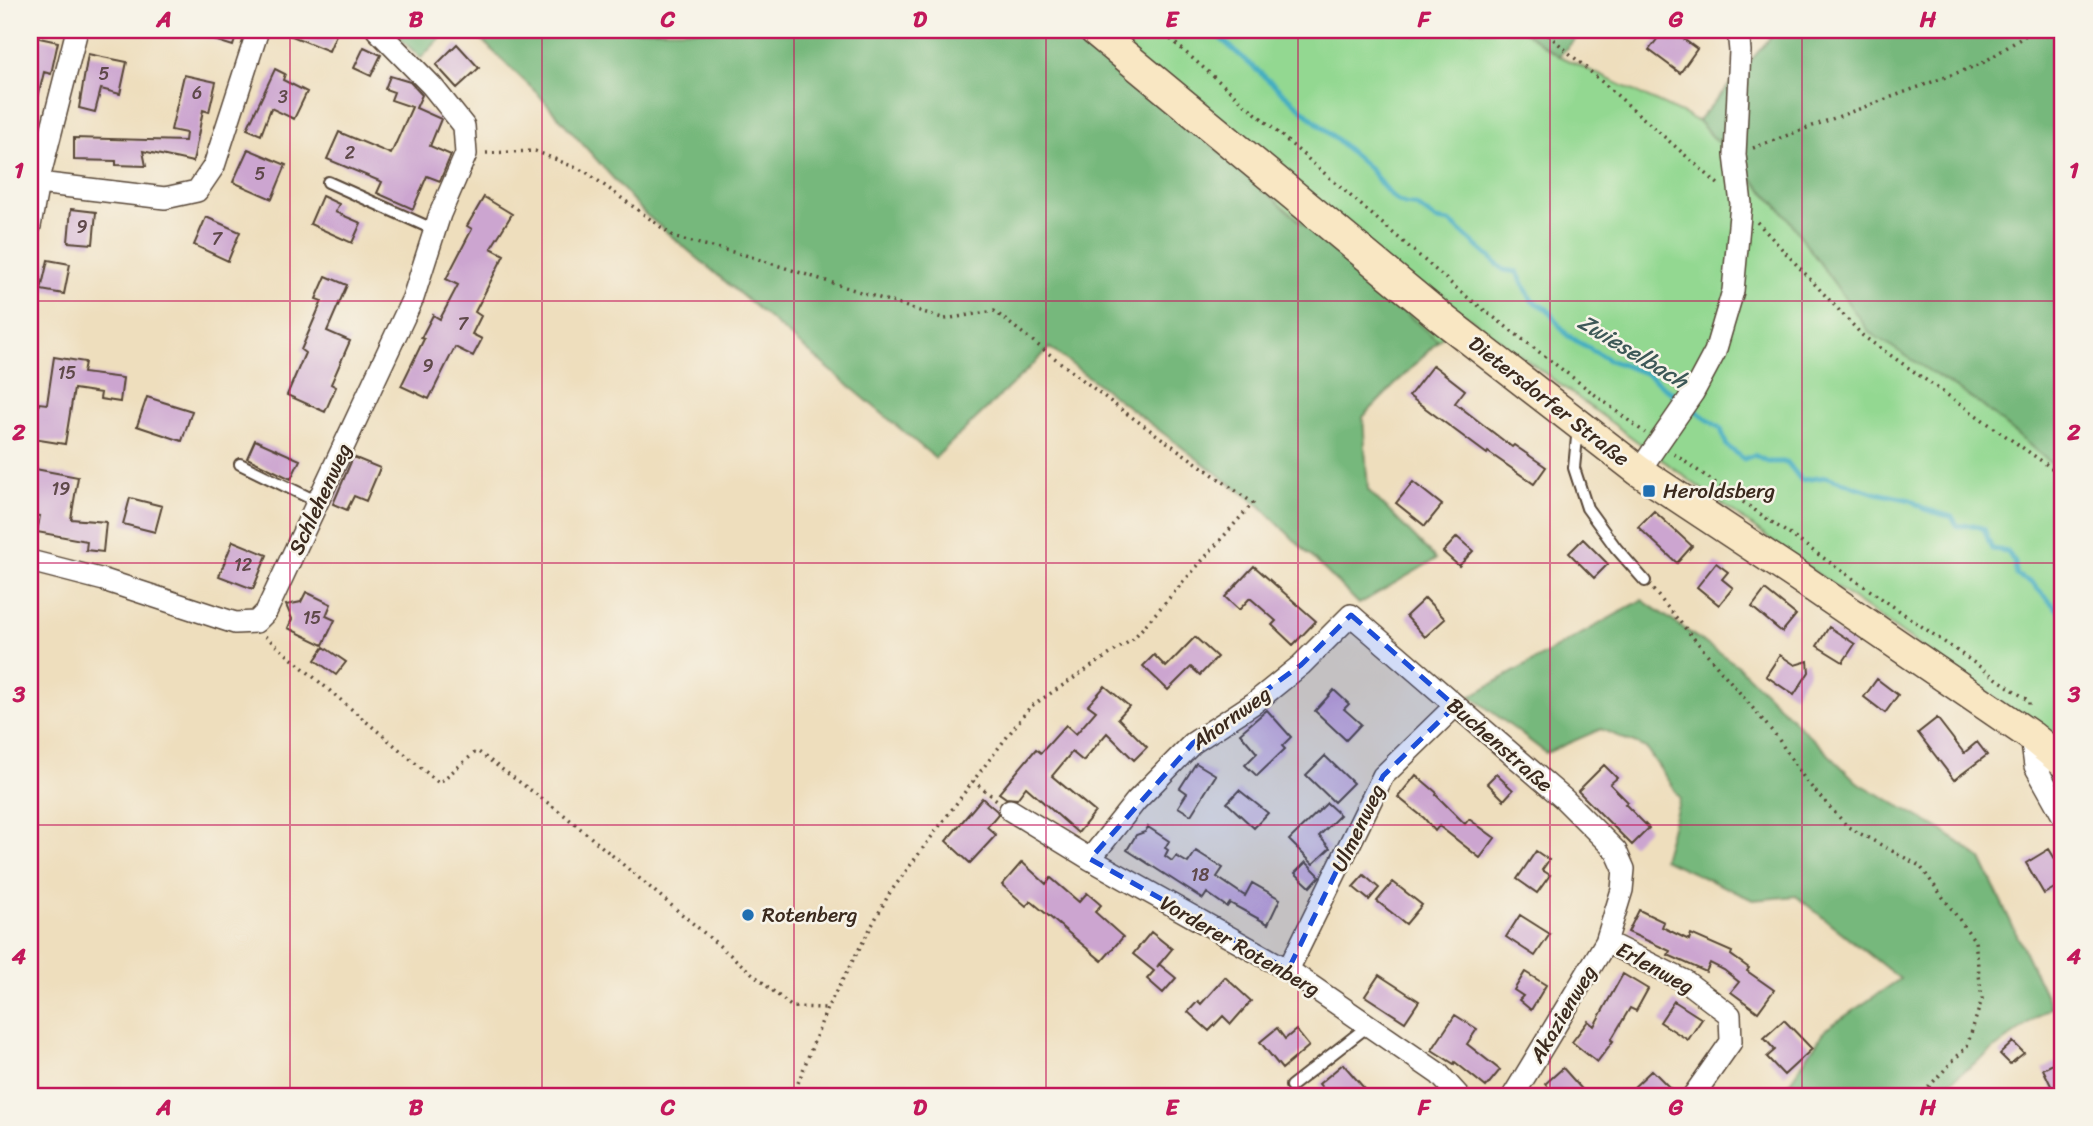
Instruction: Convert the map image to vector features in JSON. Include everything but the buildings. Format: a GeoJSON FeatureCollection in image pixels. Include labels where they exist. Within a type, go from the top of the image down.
{"type":"FeatureCollection","features":[{"type":"Feature","properties":{"kind":"street"},"geometry":{"type":"LineString","coordinates":[[30,226],[34,182],[77,30]]}},
{"type":"Feature","properties":{"kind":"street"},"geometry":{"type":"LineString","coordinates":[[34,182],[165,198],[197,191],[215,166],[258,30]]}},
{"type":"Feature","properties":{"kind":"street"},"geometry":{"type":"LineString","coordinates":[[377,30],[432,86],[464,126],[466,154]]}},
{"type":"Feature","properties":{"kind":"street","name":"Dietersdorfer Straße"},"geometry":{"type":"LineString","coordinates":[[1094,30],[1443,319],[1578,425],[1639,471],[1810,584],[2031,736],[2063,762]]}},
{"type":"Feature","properties":{"kind":"street"},"geometry":{"type":"LineString","coordinates":[[1639,471],[1693,393],[1715,352],[1732,291],[1741,204],[1734,155],[1740,51],[1738,30]]}},
{"type":"Feature","properties":{"kind":"street","name":"Schlehenweg"},"geometry":{"type":"LineString","coordinates":[[256,622],[266,612],[413,298],[435,230],[466,154]]}},
{"type":"Feature","properties":{"kind":"street"},"geometry":{"type":"LineString","coordinates":[[30,561],[104,580],[235,623],[256,622]]}},
{"type":"Feature","properties":{"kind":"street","name":"Buchenstraße"},"geometry":{"type":"LineString","coordinates":[[1351,615],[1563,799],[1616,851],[1624,869],[1622,890]]}},
{"type":"Feature","properties":{"kind":"street","name":"Ahornweg"},"geometry":{"type":"LineString","coordinates":[[1090,859],[1136,801],[1193,743],[1254,703],[1301,665],[1351,615]]}},
{"type":"Feature","properties":{"kind":"street","name":"Ulmenweg"},"geometry":{"type":"LineString","coordinates":[[1288,970],[1383,776],[1455,706]]}},
{"type":"Feature","properties":{"kind":"street"},"geometry":{"type":"LineString","coordinates":[[2031,736],[2035,766],[2063,816]]}},
{"type":"Feature","properties":{"kind":"street","name":"Vorderer Rotenberg"},"geometry":{"type":"LineString","coordinates":[[1010,810],[1090,859],[1288,970],[1439,1074],[1459,1096]]}},
{"type":"Feature","properties":{"kind":"street","name":"Akazienweg"},"geometry":{"type":"LineString","coordinates":[[1513,1096],[1606,942],[1622,890]]}},
{"type":"Feature","properties":{"kind":"street","name":"Erlenweg"},"geometry":{"type":"LineString","coordinates":[[1606,942],[1685,981],[1730,1015],[1731,1042],[1693,1096]]}},
{"type":"Feature","properties":{"kind":"lane"},"geometry":{"type":"LineString","coordinates":[[328,182],[435,230]]}},
{"type":"Feature","properties":{"kind":"lane"},"geometry":{"type":"LineString","coordinates":[[1578,425],[1574,468],[1587,508],[1616,548],[1645,581]]}},
{"type":"Feature","properties":{"kind":"lane"},"geometry":{"type":"LineString","coordinates":[[240,464],[318,502]]}},
{"type":"Feature","properties":{"kind":"lane"},"geometry":{"type":"LineString","coordinates":[[1291,1086],[1368,1026]]}},
{"type":"Feature","properties":{"kind":"path"},"geometry":{"type":"LineString","coordinates":[[1160,30],[1462,293],[1659,443],[1973,662]]}},
{"type":"Feature","properties":{"kind":"path"},"geometry":{"type":"LineString","coordinates":[[1543,30],[1741,204],[1863,336],[2063,477]]}},
{"type":"Feature","properties":{"kind":"path"},"geometry":{"type":"LineString","coordinates":[[1734,155],[1981,64],[2034,30]]}},
{"type":"Feature","properties":{"kind":"path"},"geometry":{"type":"LineString","coordinates":[[466,154],[536,151],[586,172],[676,238],[745,255],[945,319],[994,311],[1119,408],[1253,503],[1133,639],[1030,707],[889,894],[827,1009],[793,1096]]}},
{"type":"Feature","properties":{"kind":"path"},"geometry":{"type":"LineString","coordinates":[[1645,581],[1777,737],[1806,781],[1848,828],[1920,866],[1975,941],[1982,999],[1967,1046],[1920,1096]]}},
{"type":"Feature","properties":{"kind":"path"},"geometry":{"type":"LineString","coordinates":[[256,622],[263,635],[439,783],[478,751],[563,814],[792,1007],[827,1009]]}},
{"type":"Feature","properties":{"kind":"path"},"geometry":{"type":"LineString","coordinates":[[973,781],[1010,810]]}},
{"type":"Feature","properties":{"kind":"highlighted area"},"geometry":{"type":"Polygon","coordinates":[[[1351,615],[1455,706],[1383,776],[1288,970],[1090,859],[1193,743],[1301,665],[1351,615]]]}},
{"type":"Feature","properties":{"kind":"green space"},"geometry":{"type":"Polygon","coordinates":[[[391,30],[448,30],[421,58],[391,30]]]}},
{"type":"Feature","properties":{"kind":"green space"},"geometry":{"type":"Polygon","coordinates":[[[471,30],[1079,30],[1438,341],[1363,417],[1368,490],[1436,559],[1359,604],[1260,506],[1050,348],[935,458],[645,214],[538,94],[471,30]]]}},
{"type":"Feature","properties":{"kind":"green space"},"geometry":{"type":"Polygon","coordinates":[[[1079,30],[1522,30],[1559,56],[1698,121],[1784,213],[1979,403],[2063,473],[2063,746],[1806,566],[1463,313],[1438,341],[1079,30]]]}},
{"type":"Feature","properties":{"kind":"green space"},"geometry":{"type":"Polygon","coordinates":[[[1522,30],[1584,30],[1559,56],[1522,30]]]}},
{"type":"Feature","properties":{"kind":"green space"},"geometry":{"type":"Polygon","coordinates":[[[1777,30],[2063,30],[2063,473],[1979,403],[1869,332],[1784,213],[1698,121],[1777,30]]]}},
{"type":"Feature","properties":{"kind":"green space"},"geometry":{"type":"Polygon","coordinates":[[[1642,600],[1737,665],[1857,782],[1942,830],[1981,859],[2051,1007],[1948,1083],[1935,1096],[1780,1096],[1826,1029],[1900,979],[1796,896],[1753,900],[1663,859],[1680,798],[1646,748],[1601,729],[1546,753],[1471,696],[1642,600]]]}},
{"type":"Feature","properties":{"kind":"waterway","name":"Zwieselbach"},"geometry":{"type":"LineString","coordinates":[[1211,30],[1369,168],[1394,198],[1407,205],[1415,205],[1436,220],[1450,222],[1504,270],[1517,272],[1532,301],[1547,309],[1567,335],[1609,360],[1647,374],[1681,400]]}},
{"type":"Feature","properties":{"kind":"waterway","name":"Zwieselbach"},"geometry":{"type":"LineString","coordinates":[[1689,406],[1721,429],[1727,446],[1744,459],[1754,455],[1768,462],[1787,462],[1801,480],[1827,477],[1872,492],[1911,500],[1924,509],[1952,517],[1958,526],[1974,525],[1984,529],[1992,549],[2007,551],[2015,563],[2016,575],[2032,583],[2063,615]]}},
{"type":"Feature","properties":{"kind":"place","name":"Heroldsberg"},"geometry":{"type":"Point","coordinates":[1649,491]}},
{"type":"Feature","properties":{"kind":"place","name":"Rotenberg"},"geometry":{"type":"Point","coordinates":[748,915]}}]}
